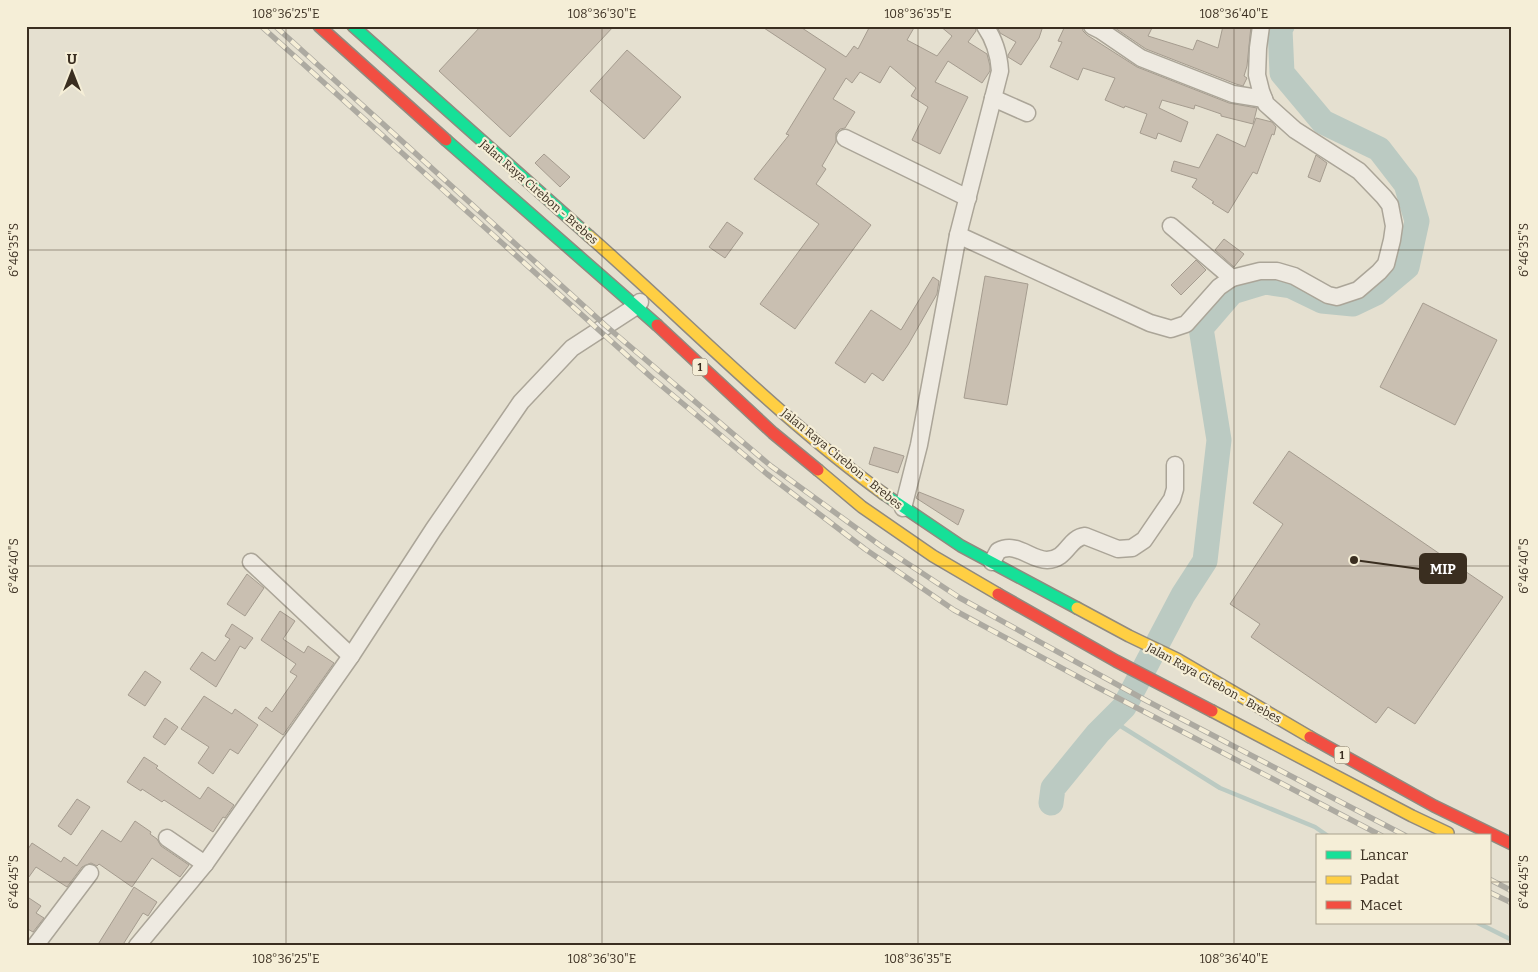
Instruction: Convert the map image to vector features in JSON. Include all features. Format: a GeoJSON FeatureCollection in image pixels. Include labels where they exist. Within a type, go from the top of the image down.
{"type":"FeatureCollection","features":[{"type":"Feature","properties":{"kind":"highway","name":"Jalan Raya Cirebon - Brebes"},"geometry":{"type":"LineString","coordinates":[[319,26],[419,117],[678,343],[700,367],[773,433],[862,507],[933,556],[1116,661],[1404,812],[1450,834]]}},
{"type":"Feature","properties":{"kind":"highway","name":"Jalan Raya Cirebon - Brebes"},"geometry":{"type":"LineString","coordinates":[[353,26],[505,163],[651,290],[750,385],[848,468],[903,508],[961,546],[1129,636],[1177,659],[1312,738],[1434,806],[1512,844]]}},
{"type":"Feature","properties":{"kind":"street"},"geometry":{"type":"LineString","coordinates":[[903,508],[919,445],[958,235],[1000,71],[999,59],[990,34],[984,26]]}},
{"type":"Feature","properties":{"kind":"street"},"geometry":{"type":"LineString","coordinates":[[1092,26],[1140,58],[1233,94],[1264,99]]}},
{"type":"Feature","properties":{"kind":"street"},"geometry":{"type":"LineString","coordinates":[[958,235],[1150,323],[1171,330],[1186,324],[1220,287],[1232,278],[1260,271],[1277,271],[1294,276],[1328,295],[1337,297],[1358,290],[1386,264],[1394,226],[1390,205],[1384,196],[1359,171],[1295,130],[1266,104],[1258,75],[1258,48],[1261,26]]}},
{"type":"Feature","properties":{"kind":"street"},"geometry":{"type":"LineString","coordinates":[[993,98],[1027,113]]}},
{"type":"Feature","properties":{"kind":"street"},"geometry":{"type":"LineString","coordinates":[[845,138],[968,198]]}},
{"type":"Feature","properties":{"kind":"street"},"geometry":{"type":"LineString","coordinates":[[1171,226],[1232,278]]}},
{"type":"Feature","properties":{"kind":"street"},"geometry":{"type":"LineString","coordinates":[[137,946],[205,864],[351,656],[433,530],[521,402],[572,348],[636,307],[651,290]]}},
{"type":"Feature","properties":{"kind":"street"},"geometry":{"type":"LineString","coordinates":[[992,562],[998,551],[1008,548],[1020,550],[1042,560],[1057,559],[1075,540],[1086,536],[1118,549],[1132,548],[1144,540],[1172,499],[1175,489],[1175,465]]}},
{"type":"Feature","properties":{"kind":"street"},"geometry":{"type":"LineString","coordinates":[[251,562],[351,656]]}},
{"type":"Feature","properties":{"kind":"street"},"geometry":{"type":"LineString","coordinates":[[167,838],[205,864]]}},
{"type":"Feature","properties":{"kind":"street"},"geometry":{"type":"LineString","coordinates":[[35,946],[90,873]]}},
{"type":"Feature","properties":{"kind":"building"},"geometry":{"type":"Polygon","coordinates":[[[481,26],[614,26],[510,137],[439,71],[481,26]]]}},
{"type":"Feature","properties":{"kind":"building"},"geometry":{"type":"Polygon","coordinates":[[[761,26],[799,26],[846,57],[854,46],[858,49],[870,26],[915,26],[907,40],[937,56],[952,36],[940,26],[975,26],[976,31],[968,42],[987,54],[990,66],[990,71],[982,83],[948,61],[935,82],[968,97],[940,154],[912,140],[928,107],[911,96],[916,88],[890,66],[880,83],[860,72],[852,83],[846,78],[833,99],[855,112],[845,128],[840,129],[836,133],[836,142],[822,166],[826,169],[816,184],[871,225],[795,329],[760,304],[819,224],[754,179],[789,135],[786,134],[826,69],[761,26]]]}},
{"type":"Feature","properties":{"kind":"building"},"geometry":{"type":"Polygon","coordinates":[[[997,26],[1043,26],[1039,38],[1021,65],[1008,57],[1016,42],[1000,33],[997,26]]]}},
{"type":"Feature","properties":{"kind":"building"},"geometry":{"type":"Polygon","coordinates":[[[1065,26],[1082,26],[1083,31],[1087,35],[1137,67],[1229,103],[1257,108],[1253,124],[1221,116],[1221,114],[1195,105],[1194,109],[1162,100],[1159,108],[1188,122],[1181,142],[1158,133],[1156,139],[1140,133],[1147,114],[1125,106],[1124,108],[1105,100],[1115,78],[1083,68],[1078,80],[1050,67],[1062,42],[1058,41],[1065,26]]]}},
{"type":"Feature","properties":{"kind":"building"},"geometry":{"type":"Polygon","coordinates":[[[1112,26],[1153,26],[1148,36],[1193,50],[1197,40],[1218,48],[1223,26],[1251,26],[1247,66],[1244,76],[1247,78],[1243,86],[1236,84],[1146,49],[1112,26]]]}},
{"type":"Feature","properties":{"kind":"building"},"geometry":{"type":"Polygon","coordinates":[[[627,50],[681,97],[644,139],[590,91],[627,50]]]}},
{"type":"Feature","properties":{"kind":"building"},"geometry":{"type":"Polygon","coordinates":[[[1256,118],[1272,122],[1276,127],[1274,135],[1272,134],[1257,174],[1253,172],[1228,213],[1192,187],[1197,179],[1171,171],[1174,161],[1199,168],[1217,134],[1245,147],[1256,118]]]}},
{"type":"Feature","properties":{"kind":"building"},"geometry":{"type":"Polygon","coordinates":[[[544,154],[570,177],[560,187],[535,163],[544,154]]]}},
{"type":"Feature","properties":{"kind":"building"},"geometry":{"type":"Polygon","coordinates":[[[1316,155],[1327,163],[1320,182],[1308,177],[1316,155]]]}},
{"type":"Feature","properties":{"kind":"building"},"geometry":{"type":"Polygon","coordinates":[[[727,222],[743,233],[725,258],[709,247],[727,222]]]}},
{"type":"Feature","properties":{"kind":"building"},"geometry":{"type":"Polygon","coordinates":[[[1224,239],[1244,254],[1234,267],[1215,250],[1224,239]]]}},
{"type":"Feature","properties":{"kind":"building"},"geometry":{"type":"Polygon","coordinates":[[[1196,260],[1206,270],[1181,295],[1171,285],[1196,260]]]}},
{"type":"Feature","properties":{"kind":"building"},"geometry":{"type":"Polygon","coordinates":[[[985,276],[1028,284],[1007,405],[964,398],[985,276]]]}},
{"type":"Feature","properties":{"kind":"building"},"geometry":{"type":"Polygon","coordinates":[[[933,277],[939,281],[937,294],[908,345],[883,381],[872,373],[865,383],[835,363],[871,310],[901,330],[933,277]]]}},
{"type":"Feature","properties":{"kind":"building"},"geometry":{"type":"Polygon","coordinates":[[[1423,303],[1497,340],[1455,425],[1380,387],[1423,303]]]}},
{"type":"Feature","properties":{"kind":"building"},"geometry":{"type":"Polygon","coordinates":[[[874,447],[904,456],[898,473],[869,464],[874,447]]]}},
{"type":"Feature","properties":{"kind":"building"},"geometry":{"type":"Polygon","coordinates":[[[1289,451],[1503,597],[1415,724],[1388,707],[1376,723],[1251,637],[1260,624],[1230,604],[1283,524],[1253,503],[1289,451]]]}},
{"type":"Feature","properties":{"kind":"building"},"geometry":{"type":"Polygon","coordinates":[[[919,492],[964,510],[958,525],[916,498],[919,492]]]}},
{"type":"Feature","properties":{"kind":"building"},"geometry":{"type":"Polygon","coordinates":[[[247,574],[264,588],[245,616],[227,604],[247,574]]]}},
{"type":"Feature","properties":{"kind":"building"},"geometry":{"type":"Polygon","coordinates":[[[280,611],[295,621],[283,639],[304,653],[308,646],[334,663],[283,735],[258,718],[266,707],[272,712],[297,676],[290,672],[296,664],[261,640],[280,611]]]}},
{"type":"Feature","properties":{"kind":"building"},"geometry":{"type":"Polygon","coordinates":[[[232,624],[253,638],[245,649],[240,646],[216,687],[190,669],[202,652],[215,661],[230,639],[225,636],[232,624]]]}},
{"type":"Feature","properties":{"kind":"building"},"geometry":{"type":"Polygon","coordinates":[[[145,671],[161,682],[145,706],[128,695],[145,671]]]}},
{"type":"Feature","properties":{"kind":"building"},"geometry":{"type":"Polygon","coordinates":[[[204,696],[232,714],[235,709],[258,725],[238,754],[230,749],[213,774],[198,763],[209,747],[181,729],[204,696]]]}},
{"type":"Feature","properties":{"kind":"building"},"geometry":{"type":"Polygon","coordinates":[[[165,718],[178,727],[165,745],[153,737],[165,718]]]}},
{"type":"Feature","properties":{"kind":"building"},"geometry":{"type":"Polygon","coordinates":[[[144,757],[158,766],[156,768],[200,799],[208,787],[234,805],[213,832],[164,800],[162,802],[127,782],[144,757]]]}},
{"type":"Feature","properties":{"kind":"building"},"geometry":{"type":"Polygon","coordinates":[[[77,799],[90,807],[71,835],[58,826],[77,799]]]}},
{"type":"Feature","properties":{"kind":"building"},"geometry":{"type":"Polygon","coordinates":[[[135,821],[151,832],[150,834],[157,839],[161,846],[189,865],[180,877],[152,858],[132,887],[99,864],[97,866],[91,863],[82,867],[67,887],[36,867],[26,881],[26,852],[32,843],[61,862],[64,857],[77,866],[102,830],[121,842],[135,821]]]}},
{"type":"Feature","properties":{"kind":"building"},"geometry":{"type":"Polygon","coordinates":[[[134,887],[157,902],[148,916],[143,913],[122,946],[97,946],[134,887]]]}},
{"type":"Feature","properties":{"kind":"building"},"geometry":{"type":"Polygon","coordinates":[[[26,896],[41,906],[36,913],[44,918],[33,932],[26,928],[26,896]]]}},
{"type":"Feature","properties":{"kind":"waterway"},"geometry":{"type":"LineString","coordinates":[[1051,803],[1053,788],[1098,733],[1124,707],[1183,595],[1205,561],[1219,440],[1201,328],[1232,292],[1265,282],[1291,286],[1322,301],[1353,304],[1376,293],[1407,267],[1417,221],[1406,184],[1379,149],[1323,122],[1282,73],[1280,29],[1282,26]]}},
{"type":"Feature","properties":{"kind":"waterway"},"geometry":{"type":"LineString","coordinates":[[1111,720],[1220,788],[1315,827],[1325,834]]}},
{"type":"Feature","properties":{"kind":"waterway"},"geometry":{"type":"LineString","coordinates":[[1480,924],[1512,940]]}},
{"type":"Feature","properties":{"kind":"railway"},"geometry":{"type":"LineString","coordinates":[[261,26],[651,377],[767,474],[865,549],[954,610],[1378,834]]}},
{"type":"Feature","properties":{"kind":"railway"},"geometry":{"type":"LineString","coordinates":[[275,26],[606,326],[771,466],[881,546],[960,598],[1147,701],[1402,834]]}},
{"type":"Feature","properties":{"kind":"railway"},"geometry":{"type":"LineString","coordinates":[[1490,880],[1512,891]]}},
{"type":"Feature","properties":{"kind":"railway"},"geometry":{"type":"LineString","coordinates":[[1490,892],[1512,903]]}},
{"type":"Feature","properties":{"kind":"traffic: fast"},"geometry":{"type":"LineString","coordinates":[[353,26],[589,236]]}},
{"type":"Feature","properties":{"kind":"traffic: fast"},"geometry":{"type":"LineString","coordinates":[[446,140],[657,325]]}},
{"type":"Feature","properties":{"kind":"traffic: fast"},"geometry":{"type":"LineString","coordinates":[[884,494],[961,546],[1077,608]]}},
{"type":"Feature","properties":{"kind":"traffic: slow"},"geometry":{"type":"LineString","coordinates":[[589,236],[770,401],[884,494]]}},
{"type":"Feature","properties":{"kind":"traffic: slow"},"geometry":{"type":"LineString","coordinates":[[818,470],[862,507],[933,556],[998,594]]}},
{"type":"Feature","properties":{"kind":"traffic: slow"},"geometry":{"type":"LineString","coordinates":[[1077,608],[1177,659],[1310,737]]}},
{"type":"Feature","properties":{"kind":"traffic: slow"},"geometry":{"type":"LineString","coordinates":[[1212,711],[1448,833]]}},
{"type":"Feature","properties":{"kind":"traffic: jam"},"geometry":{"type":"LineString","coordinates":[[319,26],[446,140]]}},
{"type":"Feature","properties":{"kind":"traffic: jam"},"geometry":{"type":"LineString","coordinates":[[657,325],[773,433],[818,470]]}},
{"type":"Feature","properties":{"kind":"traffic: jam"},"geometry":{"type":"LineString","coordinates":[[998,594],[1116,661],[1212,711]]}},
{"type":"Feature","properties":{"kind":"traffic: jam"},"geometry":{"type":"LineString","coordinates":[[1310,737],[1434,806],[1512,844]]}},
{"type":"Feature","properties":{"kind":"place","name":"MIP"},"geometry":{"type":"Point","coordinates":[1354,560]}}]}
